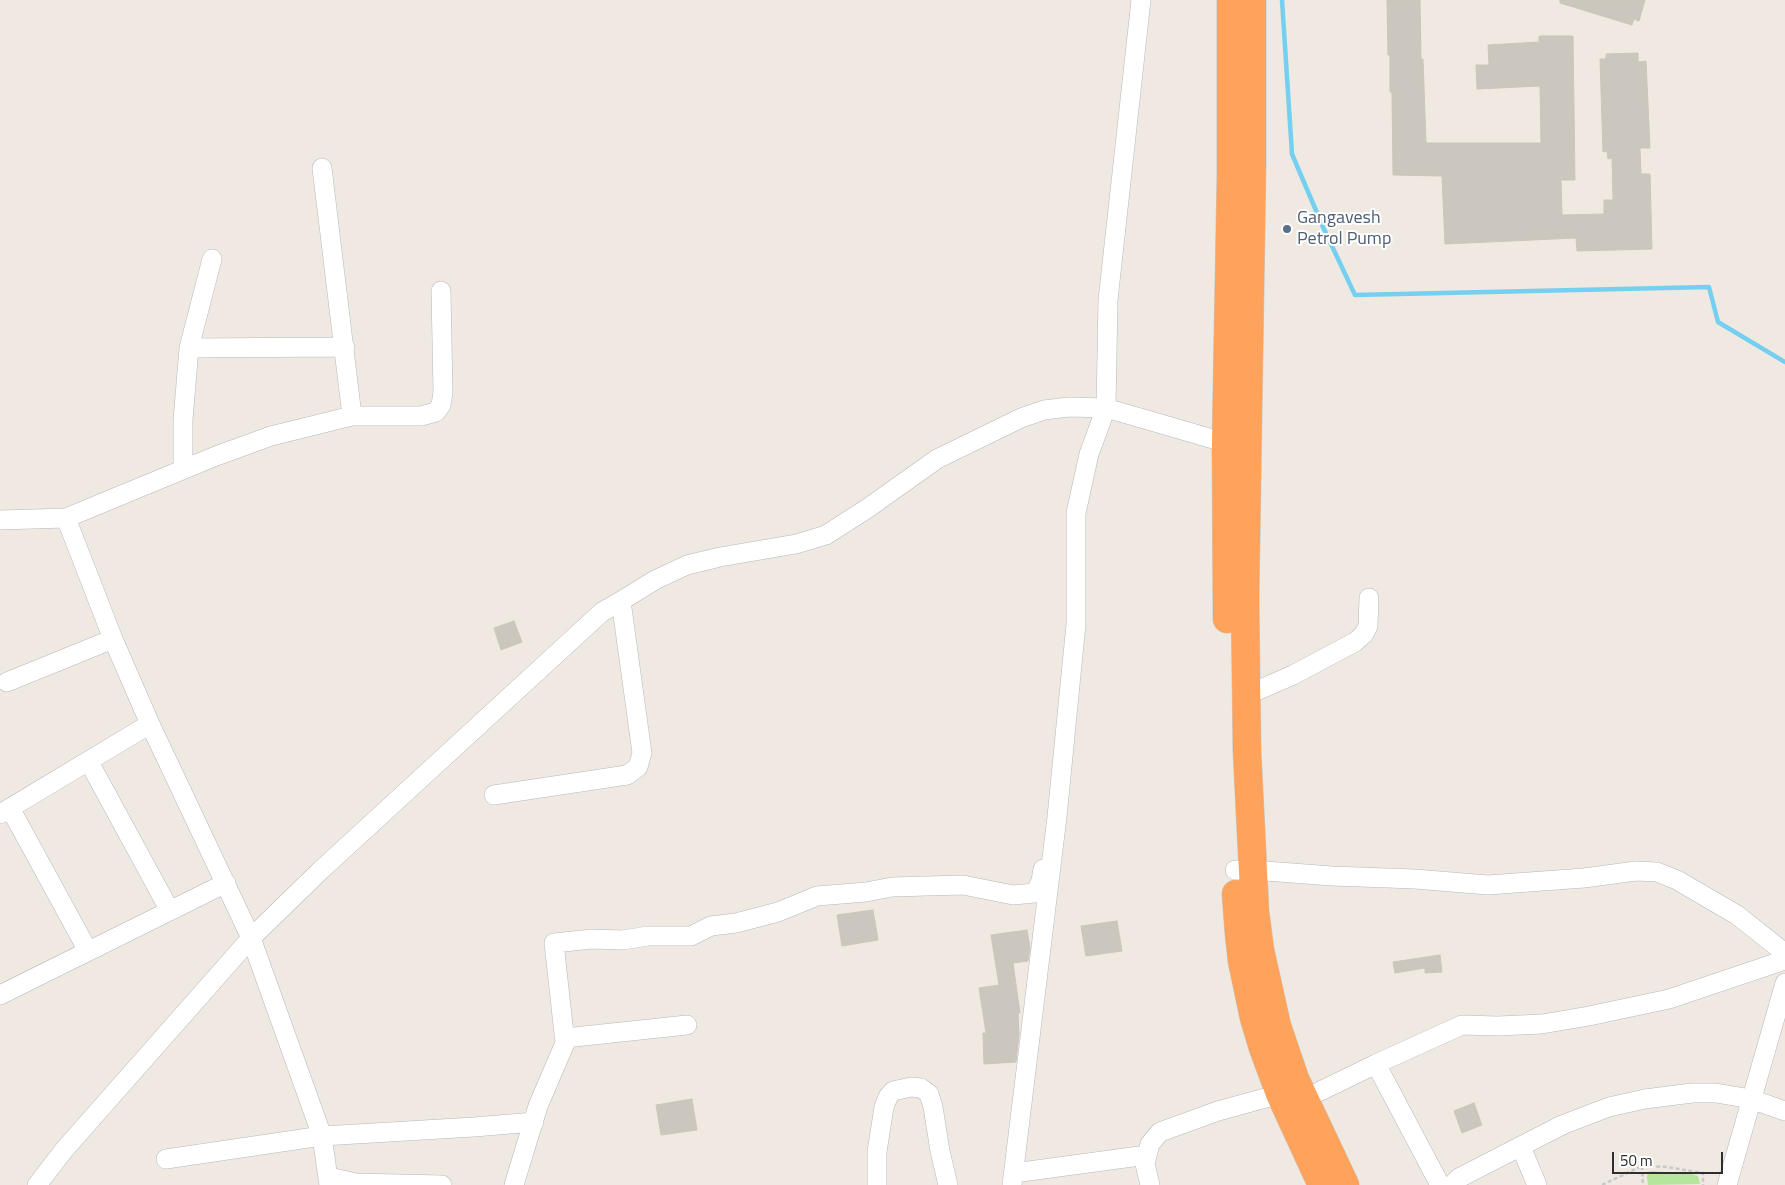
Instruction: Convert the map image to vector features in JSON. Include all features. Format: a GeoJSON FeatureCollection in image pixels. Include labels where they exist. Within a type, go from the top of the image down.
{"type":"FeatureCollection","features":[{"type":"Feature","properties":{"kind":"highway"},"geometry":{"type":"LineString","coordinates":[[1231,0],[1231,175],[1237,446],[1245,599],[1247,695],[1244,870]]}},
{"type":"Feature","properties":{"kind":"highway"},"geometry":{"type":"LineString","coordinates":[[1252,0],[1252,163],[1227,644],[1244,870],[1255,912],[1260,950],[1277,1026],[1295,1079],[1292,1097],[1322,1185]]}},
{"type":"Feature","properties":{"kind":"highway"},"geometry":{"type":"LineString","coordinates":[[1292,1097],[1345,1185]]}},
{"type":"Feature","properties":{"kind":"street"},"geometry":{"type":"LineString","coordinates":[[1141,0],[1108,300],[1106,408],[1089,454],[1076,513],[1076,624],[1058,817],[1013,1179],[1147,1155]]}},
{"type":"Feature","properties":{"kind":"street"},"geometry":{"type":"LineString","coordinates":[[322,168],[352,416]]}},
{"type":"Feature","properties":{"kind":"street"},"geometry":{"type":"LineString","coordinates":[[183,468],[183,420],[189,348],[212,260]]}},
{"type":"Feature","properties":{"kind":"street"},"geometry":{"type":"LineString","coordinates":[[0,520],[66,518],[183,468],[271,436],[352,416],[420,416],[436,412],[441,405],[443,392],[441,291]]}},
{"type":"Feature","properties":{"kind":"street"},"geometry":{"type":"LineString","coordinates":[[189,348],[345,347]]}},
{"type":"Feature","properties":{"kind":"street"},"geometry":{"type":"LineString","coordinates":[[37,1185],[64,1150],[252,938],[321,870],[602,612],[655,580],[687,565],[720,557],[796,544],[826,535],[937,459],[1021,418],[1044,410],[1069,407],[1106,408],[1237,446]]}},
{"type":"Feature","properties":{"kind":"street"},"geometry":{"type":"LineString","coordinates":[[66,518],[113,639],[150,724],[252,938],[322,1136],[329,1181],[442,1185]]}},
{"type":"Feature","properties":{"kind":"street"},"geometry":{"type":"LineString","coordinates":[[1247,695],[1292,675],[1355,642],[1364,634],[1368,626],[1370,598]]}},
{"type":"Feature","properties":{"kind":"street"},"geometry":{"type":"LineString","coordinates":[[494,795],[627,775],[638,767],[642,753],[621,601]]}},
{"type":"Feature","properties":{"kind":"street"},"geometry":{"type":"LineString","coordinates":[[7,682],[113,639]]}},
{"type":"Feature","properties":{"kind":"street"},"geometry":{"type":"LineString","coordinates":[[88,951],[5,811],[150,724]]}},
{"type":"Feature","properties":{"kind":"street"},"geometry":{"type":"LineString","coordinates":[[89,762],[170,911]]}},
{"type":"Feature","properties":{"kind":"street"},"geometry":{"type":"LineString","coordinates":[[514,1185],[538,1106],[563,1050],[565,1038],[557,943],[623,940],[648,936],[691,936],[711,926],[746,921],[778,912],[817,896],[866,892],[892,887],[963,885],[1013,895],[1035,893],[1041,881],[1050,834],[1058,817]]}},
{"type":"Feature","properties":{"kind":"street"},"geometry":{"type":"LineString","coordinates":[[1244,870],[1415,879],[1488,885],[1584,878],[1636,871],[1657,872],[1677,880],[1738,915],[1785,953]]}},
{"type":"Feature","properties":{"kind":"street"},"geometry":{"type":"LineString","coordinates":[[0,995],[226,883]]}},
{"type":"Feature","properties":{"kind":"street"},"geometry":{"type":"LineString","coordinates":[[1150,1185],[1145,1164],[1150,1144],[1160,1132],[1218,1111],[1292,1097],[1376,1064],[1462,1025],[1542,1024],[1589,1016],[1669,999],[1785,960]]}},
{"type":"Feature","properties":{"kind":"street"},"geometry":{"type":"LineString","coordinates":[[1727,1185],[1785,982]]}},
{"type":"Feature","properties":{"kind":"street"},"geometry":{"type":"LineString","coordinates":[[565,1038],[688,1025]]}},
{"type":"Feature","properties":{"kind":"street"},"geometry":{"type":"LineString","coordinates":[[1376,1064],[1440,1185]]}},
{"type":"Feature","properties":{"kind":"street"},"geometry":{"type":"LineString","coordinates":[[877,1185],[878,1152],[886,1102],[893,1091],[911,1087],[921,1088],[929,1094],[948,1185]]}},
{"type":"Feature","properties":{"kind":"street"},"geometry":{"type":"LineString","coordinates":[[1452,1185],[1459,1178],[1562,1125],[1609,1107],[1645,1099],[1692,1093],[1716,1093],[1751,1099],[1785,1111]]}},
{"type":"Feature","properties":{"kind":"street"},"geometry":{"type":"LineString","coordinates":[[166,1159],[322,1136],[534,1122]]}},
{"type":"Feature","properties":{"kind":"street"},"geometry":{"type":"LineString","coordinates":[[1521,1147],[1537,1185]]}},
{"type":"Feature","properties":{"kind":"path"},"geometry":{"type":"LineString","coordinates":[[1602,1185],[1642,1166],[1667,1166],[1703,1173],[1703,1185]]}},
{"type":"Feature","properties":{"kind":"path"},"geometry":{"type":"LineString","coordinates":[[1642,1166],[1643,1185]]}},
{"type":"Feature","properties":{"kind":"green space"},"geometry":{"type":"Polygon","coordinates":[[[1650,1171],[1692,1174],[1698,1176],[1700,1184],[1648,1185],[1647,1177],[1650,1171]]]}},
{"type":"Feature","properties":{"kind":"building"},"geometry":{"type":"Polygon","coordinates":[[[1387,0],[1420,0],[1426,143],[1541,143],[1540,86],[1477,89],[1476,65],[1489,65],[1488,45],[1539,42],[1539,36],[1573,36],[1575,180],[1561,180],[1562,215],[1604,214],[1604,200],[1613,200],[1612,158],[1608,159],[1607,151],[1603,152],[1600,59],[1606,59],[1606,54],[1638,53],[1638,62],[1646,61],[1650,148],[1640,148],[1641,174],[1650,174],[1652,249],[1577,251],[1576,238],[1445,244],[1442,176],[1393,175],[1392,92],[1390,92],[1387,0]]]}},
{"type":"Feature","properties":{"kind":"building"},"geometry":{"type":"Polygon","coordinates":[[[1560,0],[1645,0],[1639,21],[1634,19],[1632,25],[1560,3],[1560,0]]]}},
{"type":"Feature","properties":{"kind":"building"},"geometry":{"type":"Polygon","coordinates":[[[514,621],[522,642],[501,650],[494,628],[514,621]]]}},
{"type":"Feature","properties":{"kind":"building"},"geometry":{"type":"Polygon","coordinates":[[[873,910],[878,940],[842,946],[837,915],[873,910]]]}},
{"type":"Feature","properties":{"kind":"building"},"geometry":{"type":"Polygon","coordinates":[[[1117,921],[1122,951],[1086,956],[1081,926],[1117,921]]]}},
{"type":"Feature","properties":{"kind":"building"},"geometry":{"type":"Polygon","coordinates":[[[1027,930],[1030,948],[1028,961],[1013,963],[1020,1013],[1018,1013],[1019,1034],[1016,1062],[984,1064],[983,1033],[986,1033],[979,988],[999,985],[991,935],[1027,930]]]}},
{"type":"Feature","properties":{"kind":"building"},"geometry":{"type":"Polygon","coordinates":[[[1440,955],[1442,972],[1425,973],[1425,968],[1395,973],[1393,962],[1440,955]]]}},
{"type":"Feature","properties":{"kind":"building"},"geometry":{"type":"Polygon","coordinates":[[[692,1099],[697,1130],[661,1135],[656,1105],[692,1099]]]}},
{"type":"Feature","properties":{"kind":"building"},"geometry":{"type":"Polygon","coordinates":[[[1474,1103],[1482,1125],[1462,1133],[1454,1111],[1474,1103]]]}},
{"type":"Feature","properties":{"kind":"waterway"},"geometry":{"type":"LineString","coordinates":[[1282,0],[1292,154],[1355,295],[1709,287],[1718,322],[1785,362]]}},
{"type":"Feature","properties":{"kind":"place","name":"Gangavesh Petrol Pump"},"geometry":{"type":"Point","coordinates":[1287,229]}}]}
